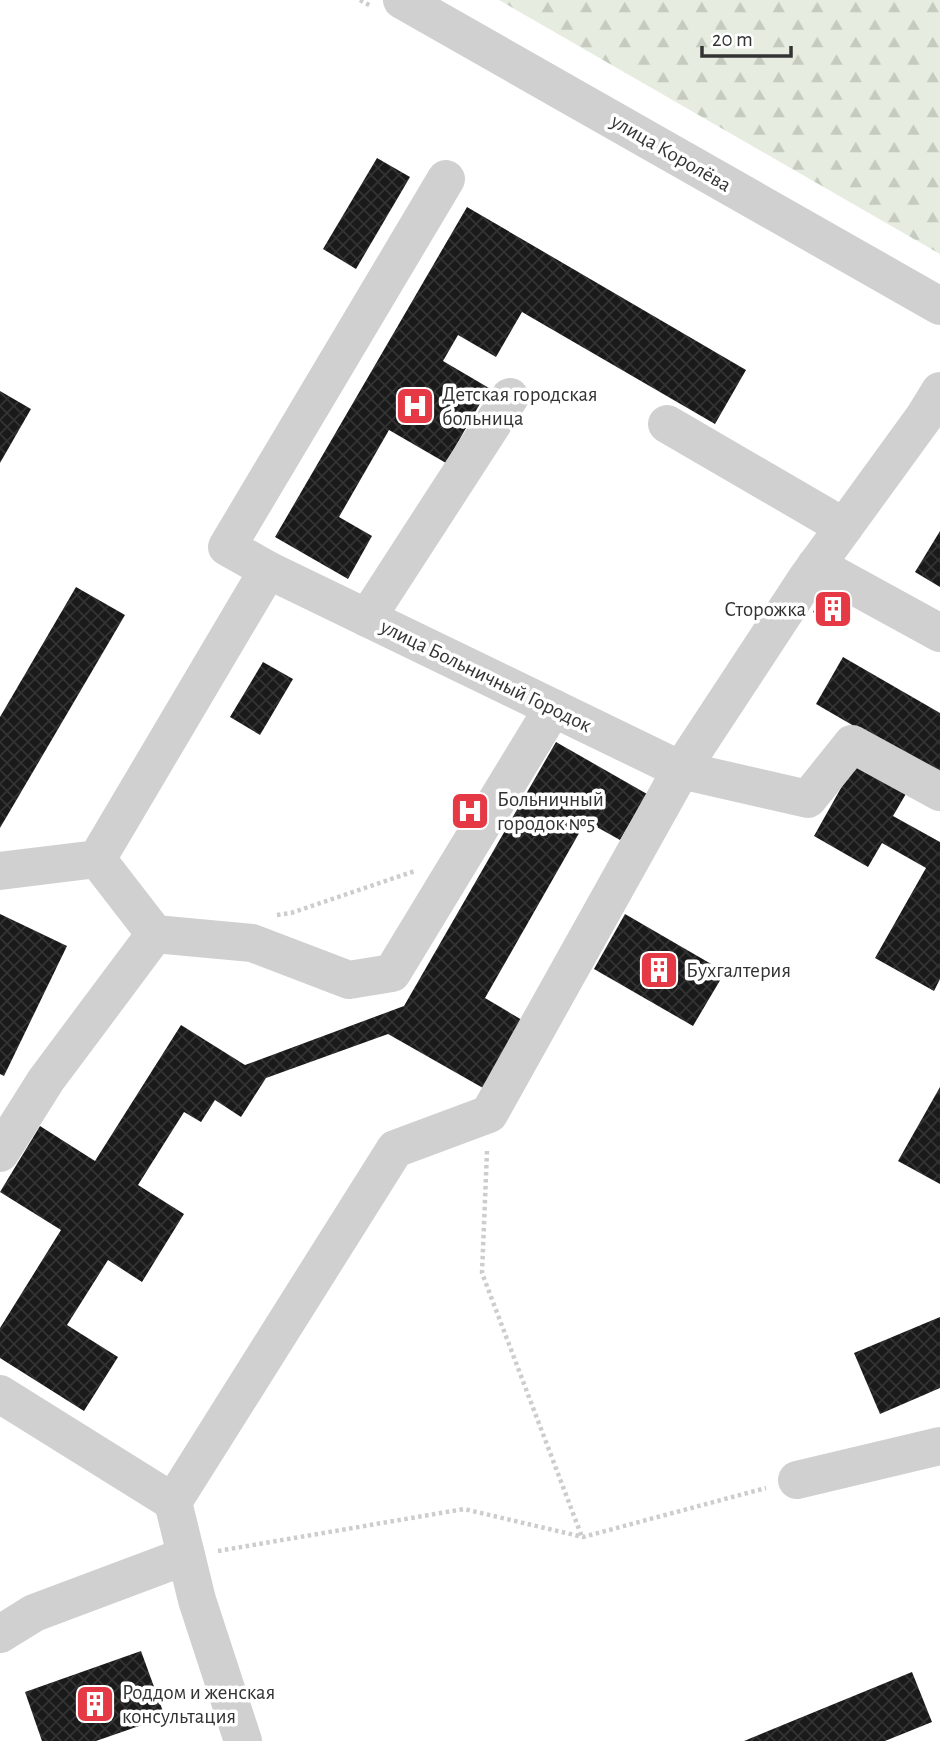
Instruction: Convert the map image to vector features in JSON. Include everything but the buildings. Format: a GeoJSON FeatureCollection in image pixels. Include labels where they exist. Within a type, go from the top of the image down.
{"type":"FeatureCollection","features":[{"type":"Feature","properties":{"kind":"street","name":"улица Королёва"},"geometry":{"type":"LineString","coordinates":[[402,0],[940,306]]}},
{"type":"Feature","properties":{"kind":"street","name":"улица Больничный Городок"},"geometry":{"type":"LineString","coordinates":[[446,179],[227,547],[268,570],[681,770],[808,799],[852,744],[940,792]]}},
{"type":"Feature","properties":{"kind":"street"},"geometry":{"type":"LineString","coordinates":[[173,1502],[395,1149],[489,1114],[681,770],[816,565],[940,391]]}},
{"type":"Feature","properties":{"kind":"street"},"geometry":{"type":"LineString","coordinates":[[367,618],[510,397]]}},
{"type":"Feature","properties":{"kind":"street"},"geometry":{"type":"LineString","coordinates":[[667,424],[844,527]]}},
{"type":"Feature","properties":{"kind":"street"},"geometry":{"type":"LineString","coordinates":[[816,565],[940,634]]}},
{"type":"Feature","properties":{"kind":"street"},"geometry":{"type":"LineString","coordinates":[[97,859],[268,570]]}},
{"type":"Feature","properties":{"kind":"street"},"geometry":{"type":"LineString","coordinates":[[97,859],[155,934],[252,943],[349,980],[391,973],[553,708]]}},
{"type":"Feature","properties":{"kind":"street"},"geometry":{"type":"LineString","coordinates":[[0,871],[97,859]]}},
{"type":"Feature","properties":{"kind":"street"},"geometry":{"type":"LineString","coordinates":[[0,1153],[46,1080],[155,934]]}},
{"type":"Feature","properties":{"kind":"street"},"geometry":{"type":"LineString","coordinates":[[0,1394],[173,1502],[197,1600],[243,1741]]}},
{"type":"Feature","properties":{"kind":"street"},"geometry":{"type":"LineString","coordinates":[[797,1480],[940,1446]]}},
{"type":"Feature","properties":{"kind":"street"},"geometry":{"type":"LineString","coordinates":[[0,1634],[34,1614],[186,1556]]}},
{"type":"Feature","properties":{"kind":"path"},"geometry":{"type":"LineString","coordinates":[[264,917],[291,913],[464,854]]}},
{"type":"Feature","properties":{"kind":"path"},"geometry":{"type":"LineString","coordinates":[[489,1114],[482,1273],[583,1537]]}},
{"type":"Feature","properties":{"kind":"path"},"geometry":{"type":"LineString","coordinates":[[186,1556],[464,1509],[583,1537],[797,1480]]}},
{"type":"Feature","properties":{"kind":"green space"},"geometry":{"type":"Polygon","coordinates":[[[499,0],[940,0],[940,254],[499,0]]]}},
{"type":"Feature","properties":{"kind":"place","name":"Детская городская больница"},"geometry":{"type":"Point","coordinates":[415,406]}},
{"type":"Feature","properties":{"kind":"place","name":"Сторожка"},"geometry":{"type":"Point","coordinates":[833,609]}},
{"type":"Feature","properties":{"kind":"place","name":"Больничный городок №5"},"geometry":{"type":"Point","coordinates":[470,811]}},
{"type":"Feature","properties":{"kind":"place","name":"Бухгалтерия"},"geometry":{"type":"Point","coordinates":[659,970]}},
{"type":"Feature","properties":{"kind":"place","name":"Роддом и женская консультация"},"geometry":{"type":"Point","coordinates":[95,1704]}}]}
